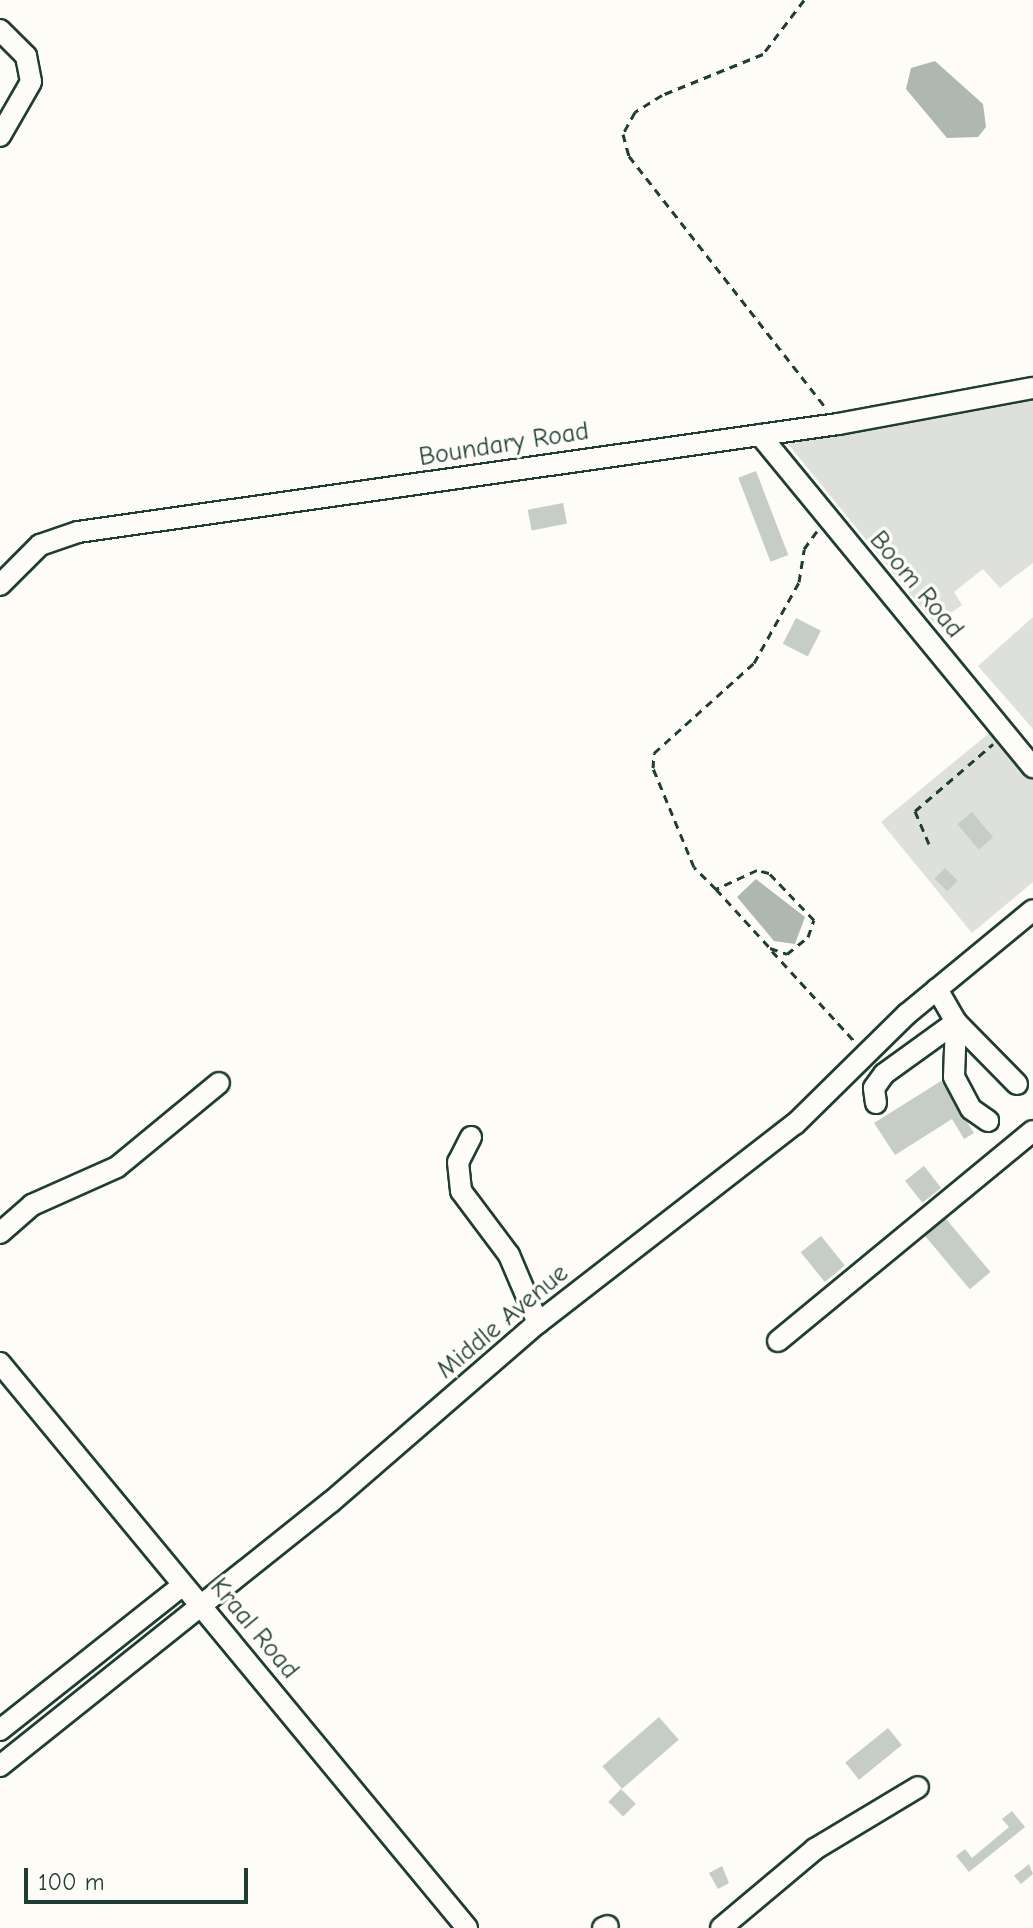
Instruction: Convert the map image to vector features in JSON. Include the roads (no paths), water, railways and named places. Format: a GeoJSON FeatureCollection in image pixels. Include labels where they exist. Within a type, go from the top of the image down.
{"type":"FeatureCollection","features":[{"type":"Feature","properties":{"kind":"street"},"geometry":{"type":"LineString","coordinates":[[0,30],[26,56],[31,82],[0,136]]}},
{"type":"Feature","properties":{"kind":"street","name":"Boundary Road"},"geometry":{"type":"LineString","coordinates":[[0,585],[40,545],[78,532],[838,424],[1033,388]]}},
{"type":"Feature","properties":{"kind":"street","name":"Boom Road"},"geometry":{"type":"LineString","coordinates":[[760,435],[1033,767]]}},
{"type":"Feature","properties":{"kind":"street","name":"Middle Avenue"},"geometry":{"type":"LineString","coordinates":[[0,1766],[200,1605],[538,1323],[795,1124],[937,989],[1033,910]]}},
{"type":"Feature","properties":{"kind":"street"},"geometry":{"type":"LineString","coordinates":[[937,989],[956,1022],[1017,1084]]}},
{"type":"Feature","properties":{"kind":"street"},"geometry":{"type":"LineString","coordinates":[[876,1103],[874,1088],[884,1074],[956,1022]]}},
{"type":"Feature","properties":{"kind":"street"},"geometry":{"type":"LineString","coordinates":[[956,1022],[954,1077],[971,1109],[988,1121]]}},
{"type":"Feature","properties":{"kind":"street"},"geometry":{"type":"LineString","coordinates":[[0,1233],[32,1205],[117,1167],[219,1083]]}},
{"type":"Feature","properties":{"kind":"street"},"geometry":{"type":"LineString","coordinates":[[778,1341],[1033,1131]]}},
{"type":"Feature","properties":{"kind":"street"},"geometry":{"type":"LineString","coordinates":[[471,1137],[458,1162],[461,1191],[521,1276],[538,1323]]}},
{"type":"Feature","properties":{"kind":"street","name":"Kraal Road"},"geometry":{"type":"LineString","coordinates":[[0,1363],[467,1928]]}},
{"type":"Feature","properties":{"kind":"street"},"geometry":{"type":"LineString","coordinates":[[0,1730],[183,1585]]}},
{"type":"Feature","properties":{"kind":"street"},"geometry":{"type":"LineString","coordinates":[[721,1928],[815,1849],[918,1787]]}}]}
